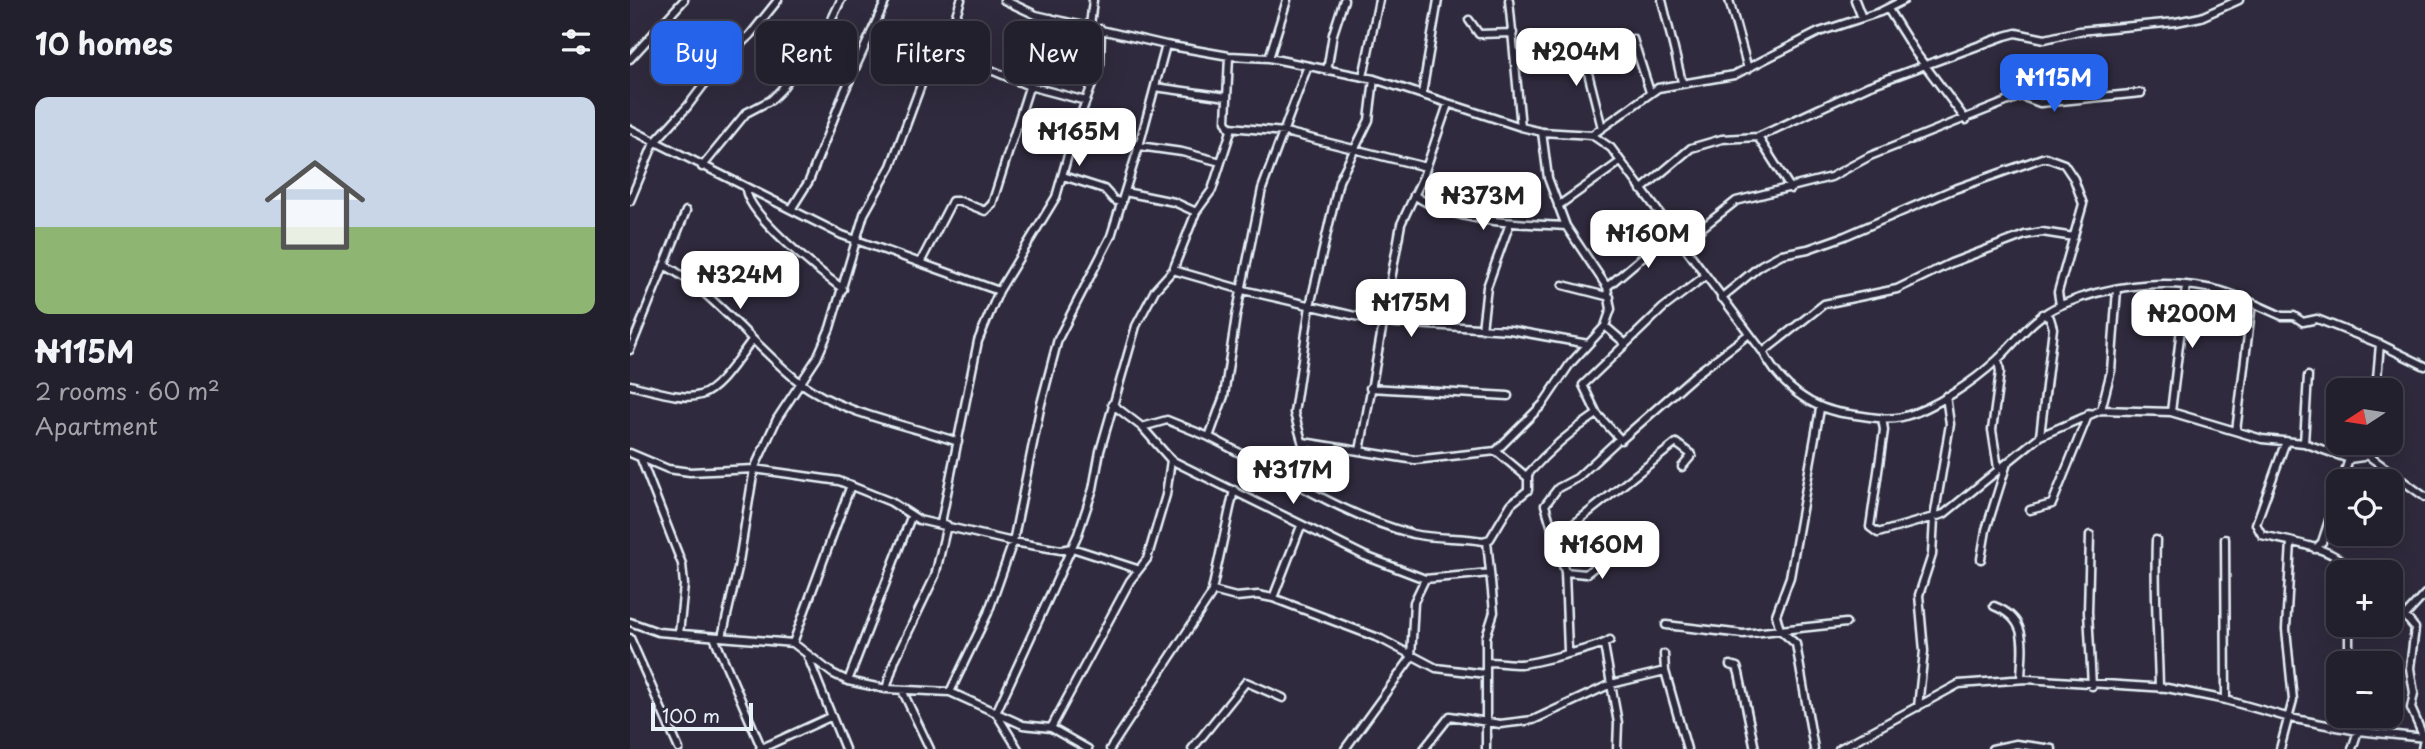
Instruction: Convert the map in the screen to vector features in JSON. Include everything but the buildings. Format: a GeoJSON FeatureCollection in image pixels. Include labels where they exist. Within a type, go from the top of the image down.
{"type":"FeatureCollection","features":[{"type":"Feature","properties":{"kind":"street"},"geometry":{"type":"LineString","coordinates":[[630,59],[684,0]]}},
{"type":"Feature","properties":{"kind":"street"},"geometry":{"type":"LineString","coordinates":[[630,201],[654,143],[687,107],[721,62],[750,35],[778,0]]}},
{"type":"Feature","properties":{"kind":"street"},"geometry":{"type":"LineString","coordinates":[[702,167],[746,113],[771,100],[781,90],[831,21],[841,0]]}},
{"type":"Feature","properties":{"kind":"street"},"geometry":{"type":"LineString","coordinates":[[792,208],[809,181],[843,95],[886,0]]}},
{"type":"Feature","properties":{"kind":"street"},"geometry":{"type":"LineString","coordinates":[[954,21],[961,0]]}},
{"type":"Feature","properties":{"kind":"street"},"geometry":{"type":"LineString","coordinates":[[1004,0],[1023,9],[1066,21]]}},
{"type":"Feature","properties":{"kind":"street"},"geometry":{"type":"LineString","coordinates":[[1023,9],[1024,0]]}},
{"type":"Feature","properties":{"kind":"street"},"geometry":{"type":"LineString","coordinates":[[1091,21],[1093,0]]}},
{"type":"Feature","properties":{"kind":"street"},"geometry":{"type":"LineString","coordinates":[[1269,58],[1287,0]]}},
{"type":"Feature","properties":{"kind":"street"},"geometry":{"type":"LineString","coordinates":[[1327,71],[1333,34],[1343,0]]}},
{"type":"Feature","properties":{"kind":"street"},"geometry":{"type":"LineString","coordinates":[[1363,76],[1379,0]]}},
{"type":"Feature","properties":{"kind":"street"},"geometry":{"type":"LineString","coordinates":[[1422,94],[1438,0]]}},
{"type":"Feature","properties":{"kind":"street"},"geometry":{"type":"LineString","coordinates":[[1509,0],[1521,127]]}},
{"type":"Feature","properties":{"kind":"street"},"geometry":{"type":"LineString","coordinates":[[1662,0],[1682,82]]}},
{"type":"Feature","properties":{"kind":"street"},"geometry":{"type":"LineString","coordinates":[[1729,0],[1748,69]]}},
{"type":"Feature","properties":{"kind":"street"},"geometry":{"type":"LineString","coordinates":[[1855,0],[1862,18]]}},
{"type":"Feature","properties":{"kind":"street"},"geometry":{"type":"LineString","coordinates":[[1592,135],[1650,92],[1682,82],[1734,75],[1819,32],[1888,9],[1904,0]]}},
{"type":"Feature","properties":{"kind":"street"},"geometry":{"type":"LineString","coordinates":[[1642,190],[1691,148],[1721,139],[1758,137],[1868,86],[2014,33],[2045,39],[2091,30],[2176,22],[2201,17],[2239,0]]}},
{"type":"Feature","properties":{"kind":"street"},"geometry":{"type":"LineString","coordinates":[[1888,9],[1915,52],[1966,120]]}},
{"type":"Feature","properties":{"kind":"street"},"geometry":{"type":"LineString","coordinates":[[920,263],[952,201],[988,211],[1051,18]]}},
{"type":"Feature","properties":{"kind":"street"},"geometry":{"type":"LineString","coordinates":[[1469,20],[1479,34],[1513,33]]}},
{"type":"Feature","properties":{"kind":"street"},"geometry":{"type":"LineString","coordinates":[[1102,29],[1166,45],[1230,56],[1269,58],[1307,68],[1363,76],[1521,127],[1542,132],[1592,135],[1611,148],[1720,298],[1763,352],[1776,374],[1820,409],[1882,418],[1904,416],[1946,396],[1998,359],[2016,336],[2042,314],[2060,305],[2138,285],[2208,288],[2282,316],[2294,316],[2303,323],[2318,319],[2425,366]]}},
{"type":"Feature","properties":{"kind":"street"},"geometry":{"type":"LineString","coordinates":[[1633,39],[1650,92]]}},
{"type":"Feature","properties":{"kind":"street"},"geometry":{"type":"LineString","coordinates":[[1585,43],[1584,57],[1602,128]]}},
{"type":"Feature","properties":{"kind":"street"},"geometry":{"type":"LineString","coordinates":[[950,692],[988,613],[1013,542],[1041,404],[1058,339],[1099,264],[1122,202],[1166,45]]}},
{"type":"Feature","properties":{"kind":"street"},"geometry":{"type":"LineString","coordinates":[[996,713],[1072,548],[1093,489],[1126,355],[1144,308],[1155,289],[1173,270],[1196,212],[1212,190],[1222,162],[1230,127],[1226,121],[1230,56]]}},
{"type":"Feature","properties":{"kind":"street"},"geometry":{"type":"LineString","coordinates":[[1209,437],[1224,396],[1236,316],[1262,189],[1307,68]]}},
{"type":"Feature","properties":{"kind":"street"},"geometry":{"type":"LineString","coordinates":[[990,69],[1029,86],[1086,101]]}},
{"type":"Feature","properties":{"kind":"street"},"geometry":{"type":"LineString","coordinates":[[1300,486],[1306,455],[1294,412],[1310,306],[1339,181],[1369,120],[1374,79]]}},
{"type":"Feature","properties":{"kind":"street"},"geometry":{"type":"LineString","coordinates":[[830,717],[761,749],[718,637],[738,568],[754,469],[777,419],[826,338],[864,214],[891,166],[923,84]]}},
{"type":"Feature","properties":{"kind":"street"},"geometry":{"type":"LineString","coordinates":[[886,689],[895,660],[935,576],[976,350],[999,291],[1041,224],[1063,176],[1076,127],[1092,84]]}},
{"type":"Feature","properties":{"kind":"street"},"geometry":{"type":"LineString","coordinates":[[1155,87],[1227,97]]}},
{"type":"Feature","properties":{"kind":"street"},"geometry":{"type":"LineString","coordinates":[[1607,287],[1672,232],[1698,231],[1745,198],[1791,189],[1831,177],[1880,151],[2024,96],[2040,103],[2141,93]]}},
{"type":"Feature","properties":{"kind":"street"},"geometry":{"type":"LineString","coordinates":[[1360,451],[1381,323],[1401,225],[1426,167],[1448,104]]}},
{"type":"Feature","properties":{"kind":"street"},"geometry":{"type":"LineString","coordinates":[[1076,127],[1139,146],[1182,152],[1222,162]]}},
{"type":"Feature","properties":{"kind":"street"},"geometry":{"type":"LineString","coordinates":[[1230,127],[1285,132],[1352,151],[1426,167]]}},
{"type":"Feature","properties":{"kind":"street"},"geometry":{"type":"LineString","coordinates":[[630,129],[702,167],[765,194],[856,240],[999,291]]}},
{"type":"Feature","properties":{"kind":"street"},"geometry":{"type":"LineString","coordinates":[[1303,442],[1415,460],[1496,451],[1543,404],[1588,344],[1605,327],[1611,309],[1607,287],[1566,226],[1548,178],[1542,132]]}},
{"type":"Feature","properties":{"kind":"street"},"geometry":{"type":"LineString","coordinates":[[1758,137],[1791,189]]}},
{"type":"Feature","properties":{"kind":"street"},"geometry":{"type":"LineString","coordinates":[[1720,298],[1761,265],[1782,254],[1808,249],[1845,236],[1952,190],[2045,157],[2054,158],[2064,164],[2074,179],[2083,204],[2059,292],[2060,305]]}},
{"type":"Feature","properties":{"kind":"street"},"geometry":{"type":"LineString","coordinates":[[1558,206],[1620,162]]}},
{"type":"Feature","properties":{"kind":"street"},"geometry":{"type":"LineString","coordinates":[[1063,176],[1104,189],[1114,200],[1122,202]]}},
{"type":"Feature","properties":{"kind":"street"},"geometry":{"type":"LineString","coordinates":[[746,188],[750,202],[785,241],[843,289]]}},
{"type":"Feature","properties":{"kind":"street"},"geometry":{"type":"LineString","coordinates":[[1125,192],[1174,202],[1196,212]]}},
{"type":"Feature","properties":{"kind":"street"},"geometry":{"type":"LineString","coordinates":[[1414,195],[1439,209],[1510,223],[1566,226]]}},
{"type":"Feature","properties":{"kind":"street"},"geometry":{"type":"LineString","coordinates":[[630,350],[686,211]]}},
{"type":"Feature","properties":{"kind":"street"},"geometry":{"type":"LineString","coordinates":[[1482,329],[1487,287],[1510,223]]}},
{"type":"Feature","properties":{"kind":"street"},"geometry":{"type":"LineString","coordinates":[[1763,352],[1824,304],[1897,289],[1951,263],[2025,235],[2042,232],[2074,237]]}},
{"type":"Feature","properties":{"kind":"street"},"geometry":{"type":"LineString","coordinates":[[664,265],[698,288],[800,382],[858,411],[958,442]]}},
{"type":"Feature","properties":{"kind":"street"},"geometry":{"type":"LineString","coordinates":[[1173,270],[1381,323],[1541,334],[1588,344]]}},
{"type":"Feature","properties":{"kind":"street"},"geometry":{"type":"LineString","coordinates":[[1618,440],[1597,414],[1583,385],[1704,276]]}},
{"type":"Feature","properties":{"kind":"street"},"geometry":{"type":"LineString","coordinates":[[1563,285],[1610,297]]}},
{"type":"Feature","properties":{"kind":"street"},"geometry":{"type":"LineString","coordinates":[[2171,412],[2186,286]]}},
{"type":"Feature","properties":{"kind":"street"},"geometry":{"type":"LineString","coordinates":[[2101,410],[2111,372],[2117,289]]}},
{"type":"Feature","properties":{"kind":"street"},"geometry":{"type":"LineString","coordinates":[[2236,431],[2252,303]]}},
{"type":"Feature","properties":{"kind":"street"},"geometry":{"type":"LineString","coordinates":[[2040,436],[2053,328],[2050,318],[2042,314]]}},
{"type":"Feature","properties":{"kind":"street"},"geometry":{"type":"LineString","coordinates":[[1605,327],[1626,344]]}},
{"type":"Feature","properties":{"kind":"street"},"geometry":{"type":"LineString","coordinates":[[1568,651],[1565,572],[1556,534],[1545,505],[1552,492],[1577,478],[1618,440],[1749,334]]}},
{"type":"Feature","properties":{"kind":"street"},"geometry":{"type":"LineString","coordinates":[[630,385],[683,398],[696,398],[721,382],[752,340]]}},
{"type":"Feature","properties":{"kind":"street"},"geometry":{"type":"LineString","coordinates":[[2377,378],[2380,344]]}},
{"type":"Feature","properties":{"kind":"street"},"geometry":{"type":"LineString","coordinates":[[1998,359],[2000,372],[1992,430],[1998,468]]}},
{"type":"Feature","properties":{"kind":"street"},"geometry":{"type":"LineString","coordinates":[[2304,443],[2308,376]]}},
{"type":"Feature","properties":{"kind":"street"},"geometry":{"type":"LineString","coordinates":[[1370,388],[1508,396]]}},
{"type":"Feature","properties":{"kind":"street"},"geometry":{"type":"LineString","coordinates":[[1918,707],[1924,651],[1919,595],[1932,555],[1934,517],[1950,424],[1946,396]]}},
{"type":"Feature","properties":{"kind":"street"},"geometry":{"type":"LineString","coordinates":[[1112,404],[1142,427],[1171,460],[1301,526],[1425,579],[1490,573]]}},
{"type":"Feature","properties":{"kind":"street"},"geometry":{"type":"LineString","coordinates":[[1814,749],[1797,649],[1793,639],[1780,630],[1776,621],[1776,608],[1790,577],[1820,409]]}},
{"type":"Feature","properties":{"kind":"street"},"geometry":{"type":"LineString","coordinates":[[1882,418],[1884,430],[1878,461],[1872,530],[1878,533],[1944,514],[2040,436],[2101,410],[2171,412],[2262,439],[2304,443],[2349,459],[2363,455]]}},
{"type":"Feature","properties":{"kind":"street"},"geometry":{"type":"LineString","coordinates":[[1486,749],[1487,633],[1494,612],[1487,541],[1511,504],[1528,490],[1527,477],[1544,455],[1597,414]]}},
{"type":"Feature","properties":{"kind":"street"},"geometry":{"type":"LineString","coordinates":[[2031,510],[2052,504],[2089,414]]}},
{"type":"Feature","properties":{"kind":"street"},"geometry":{"type":"LineString","coordinates":[[1142,427],[1167,420],[1209,437],[1336,505],[1415,534],[1487,541]]}},
{"type":"Feature","properties":{"kind":"street"},"geometry":{"type":"LineString","coordinates":[[2286,441],[2256,524],[2262,535],[2315,548],[2341,560]]}},
{"type":"Feature","properties":{"kind":"street"},"geometry":{"type":"LineString","coordinates":[[1556,534],[1576,523],[1676,443],[1692,455],[1682,467]]}},
{"type":"Feature","properties":{"kind":"street"},"geometry":{"type":"LineString","coordinates":[[1496,451],[1527,477]]}},
{"type":"Feature","properties":{"kind":"street"},"geometry":{"type":"LineString","coordinates":[[630,453],[668,469],[690,472],[754,469],[803,474],[851,485],[891,502],[911,517],[1013,542],[1061,550],[1072,548],[1137,569]]}},
{"type":"Feature","properties":{"kind":"street"},"geometry":{"type":"LineString","coordinates":[[2367,455],[2425,496]]}},
{"type":"Feature","properties":{"kind":"street"},"geometry":{"type":"LineString","coordinates":[[641,459],[682,565],[684,585],[679,634]]}},
{"type":"Feature","properties":{"kind":"street"},"geometry":{"type":"LineString","coordinates":[[2346,469],[2349,459]]}},
{"type":"Feature","properties":{"kind":"street"},"geometry":{"type":"LineString","coordinates":[[1051,728],[1137,569],[1150,552],[1166,495],[1171,460]]}},
{"type":"Feature","properties":{"kind":"street"},"geometry":{"type":"LineString","coordinates":[[1981,559],[1986,530],[2007,463]]}},
{"type":"Feature","properties":{"kind":"street"},"geometry":{"type":"LineString","coordinates":[[793,643],[851,485]]}},
{"type":"Feature","properties":{"kind":"street"},"geometry":{"type":"LineString","coordinates":[[1110,749],[1213,591],[1234,490]]}},
{"type":"Feature","properties":{"kind":"street"},"geometry":{"type":"LineString","coordinates":[[848,681],[911,517]]}},
{"type":"Feature","properties":{"kind":"street"},"geometry":{"type":"LineString","coordinates":[[1273,598],[1301,526]]}},
{"type":"Feature","properties":{"kind":"street"},"geometry":{"type":"LineString","coordinates":[[2315,548],[2322,542],[2326,530]]}},
{"type":"Feature","properties":{"kind":"street"},"geometry":{"type":"LineString","coordinates":[[2090,535],[2088,612],[2092,686]]}},
{"type":"Feature","properties":{"kind":"street"},"geometry":{"type":"LineString","coordinates":[[2225,539],[2226,700]]}},
{"type":"Feature","properties":{"kind":"street"},"geometry":{"type":"LineString","coordinates":[[2156,540],[2154,599],[2159,688]]}},
{"type":"Feature","properties":{"kind":"street"},"geometry":{"type":"LineString","coordinates":[[1565,572],[1586,574],[1625,542]]}},
{"type":"Feature","properties":{"kind":"street"},"geometry":{"type":"LineString","coordinates":[[2280,749],[2293,700],[2286,629],[2291,542]]}},
{"type":"Feature","properties":{"kind":"street"},"geometry":{"type":"LineString","coordinates":[[1345,749],[1411,658],[1414,602],[1425,579]]}},
{"type":"Feature","properties":{"kind":"street"},"geometry":{"type":"LineString","coordinates":[[1213,591],[1236,597],[1258,595],[1273,598],[1381,639],[1411,658],[1445,671],[1486,674]]}},
{"type":"Feature","properties":{"kind":"street"},"geometry":{"type":"LineString","coordinates":[[2422,749],[2424,738],[2411,708],[2414,693],[2410,668],[2415,628],[2405,616],[2425,594]]}},
{"type":"Feature","properties":{"kind":"street"},"geometry":{"type":"LineString","coordinates":[[1994,606],[2009,612],[2019,624],[2021,680]]}},
{"type":"Feature","properties":{"kind":"street"},"geometry":{"type":"LineString","coordinates":[[630,622],[658,632],[793,643],[848,681],[886,689],[950,692],[1023,725],[1051,728],[1088,749]]}},
{"type":"Feature","properties":{"kind":"street"},"geometry":{"type":"LineString","coordinates":[[1666,625],[1718,633],[1846,623]]}},
{"type":"Feature","properties":{"kind":"street"},"geometry":{"type":"LineString","coordinates":[[630,638],[679,749]]}},
{"type":"Feature","properties":{"kind":"street"},"geometry":{"type":"LineString","coordinates":[[1486,663],[1521,664],[1607,642],[1618,723],[1617,749]]}},
{"type":"Feature","properties":{"kind":"street"},"geometry":{"type":"LineString","coordinates":[[1664,654],[1665,671],[1686,749]]}},
{"type":"Feature","properties":{"kind":"street"},"geometry":{"type":"LineString","coordinates":[[807,655],[845,749]]}},
{"type":"Feature","properties":{"kind":"street"},"geometry":{"type":"LineString","coordinates":[[1730,665],[1737,667],[1739,673],[1755,749]]}},
{"type":"Feature","properties":{"kind":"street"},"geometry":{"type":"LineString","coordinates":[[1424,749],[1450,716],[1500,724],[1533,720],[1611,684],[1665,671]]}},
{"type":"Feature","properties":{"kind":"street"},"geometry":{"type":"LineString","coordinates":[[1839,749],[1958,684],[2021,680],[2159,688],[2226,700],[2290,718],[2358,731],[2424,738]]}},
{"type":"Feature","properties":{"kind":"street"},"geometry":{"type":"LineString","coordinates":[[1192,749],[1246,682],[1283,698]]}},
{"type":"Feature","properties":{"kind":"street"},"geometry":{"type":"LineString","coordinates":[[902,690],[930,749]]}},
{"type":"Feature","properties":{"kind":"street"},"geometry":{"type":"LineString","coordinates":[[996,713],[1018,749]]}},
{"type":"Feature","properties":{"kind":"street"},"geometry":{"type":"LineString","coordinates":[[2352,749],[2357,728]]}},
{"type":"Feature","properties":{"kind":"street"},"geometry":{"type":"LineString","coordinates":[[1992,749],[2016,744],[2052,749]]}}]}
